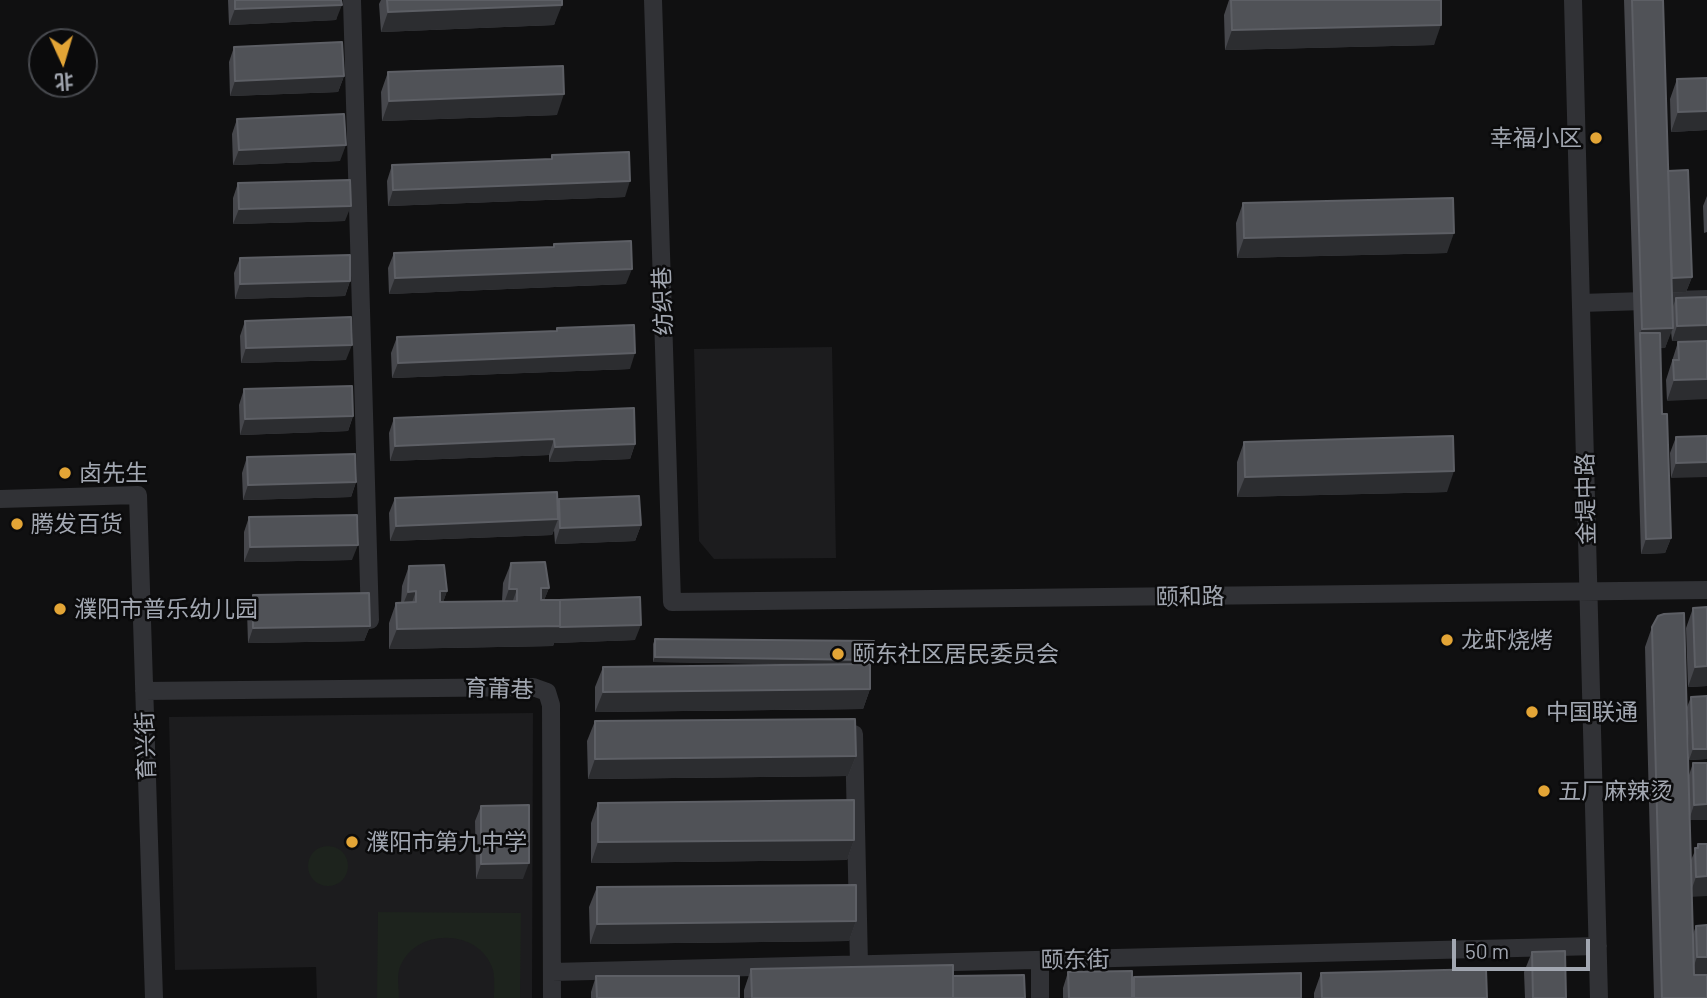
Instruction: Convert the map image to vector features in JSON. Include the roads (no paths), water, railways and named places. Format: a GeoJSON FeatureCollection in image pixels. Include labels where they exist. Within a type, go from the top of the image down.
{"type":"FeatureCollection","features":[{"type":"Feature","properties":{"kind":"street"},"geometry":{"type":"LineString","coordinates":[[352,0],[370,620]]}},
{"type":"Feature","properties":{"kind":"street","name":"纺织巷"},"geometry":{"type":"LineString","coordinates":[[653,0],[672,602]]}},
{"type":"Feature","properties":{"kind":"street","name":"金堤中路"},"geometry":{"type":"LineString","coordinates":[[1573,0],[1599,998]]}},
{"type":"Feature","properties":{"kind":"street"},"geometry":{"type":"LineString","coordinates":[[1581,303],[1707,299]]}},
{"type":"Feature","properties":{"kind":"street","name":"育兴街"},"geometry":{"type":"LineString","coordinates":[[0,499],[138,495],[154,998]]}},
{"type":"Feature","properties":{"kind":"street","name":"颐和路"},"geometry":{"type":"LineString","coordinates":[[672,602],[1707,590]]}},
{"type":"Feature","properties":{"kind":"street","name":"育莆巷"},"geometry":{"type":"LineString","coordinates":[[144,691],[533,687],[547,692],[551,705],[552,998]]}},
{"type":"Feature","properties":{"kind":"street"},"geometry":{"type":"LineString","coordinates":[[840,722],[853,730],[855,739],[859,965]]}},
{"type":"Feature","properties":{"kind":"street","name":"颐东街"},"geometry":{"type":"LineString","coordinates":[[552,972],[1598,946]]}},
{"type":"Feature","properties":{"kind":"street"},"geometry":{"type":"LineString","coordinates":[[1040,961],[1040,998]]}},
{"type":"Feature","properties":{"kind":"place","name":"幸福小区"},"geometry":{"type":"Point","coordinates":[1596,138]}},
{"type":"Feature","properties":{"kind":"place","name":"卤先生"},"geometry":{"type":"Point","coordinates":[65,473]}},
{"type":"Feature","properties":{"kind":"place","name":"腾发百货"},"geometry":{"type":"Point","coordinates":[17,524]}},
{"type":"Feature","properties":{"kind":"place","name":"濮阳市普乐幼儿园"},"geometry":{"type":"Point","coordinates":[60,609]}},
{"type":"Feature","properties":{"kind":"place","name":"龙虾烧烤"},"geometry":{"type":"Point","coordinates":[1447,640]}},
{"type":"Feature","properties":{"kind":"place","name":"颐东社区居民委员会"},"geometry":{"type":"Point","coordinates":[838,654]}},
{"type":"Feature","properties":{"kind":"place","name":"中国联通"},"geometry":{"type":"Point","coordinates":[1532,712]}},
{"type":"Feature","properties":{"kind":"place","name":"五厂麻辣烫"},"geometry":{"type":"Point","coordinates":[1544,791]}},
{"type":"Feature","properties":{"kind":"place","name":"濮阳市第九中学"},"geometry":{"type":"Point","coordinates":[352,842]}}]}
